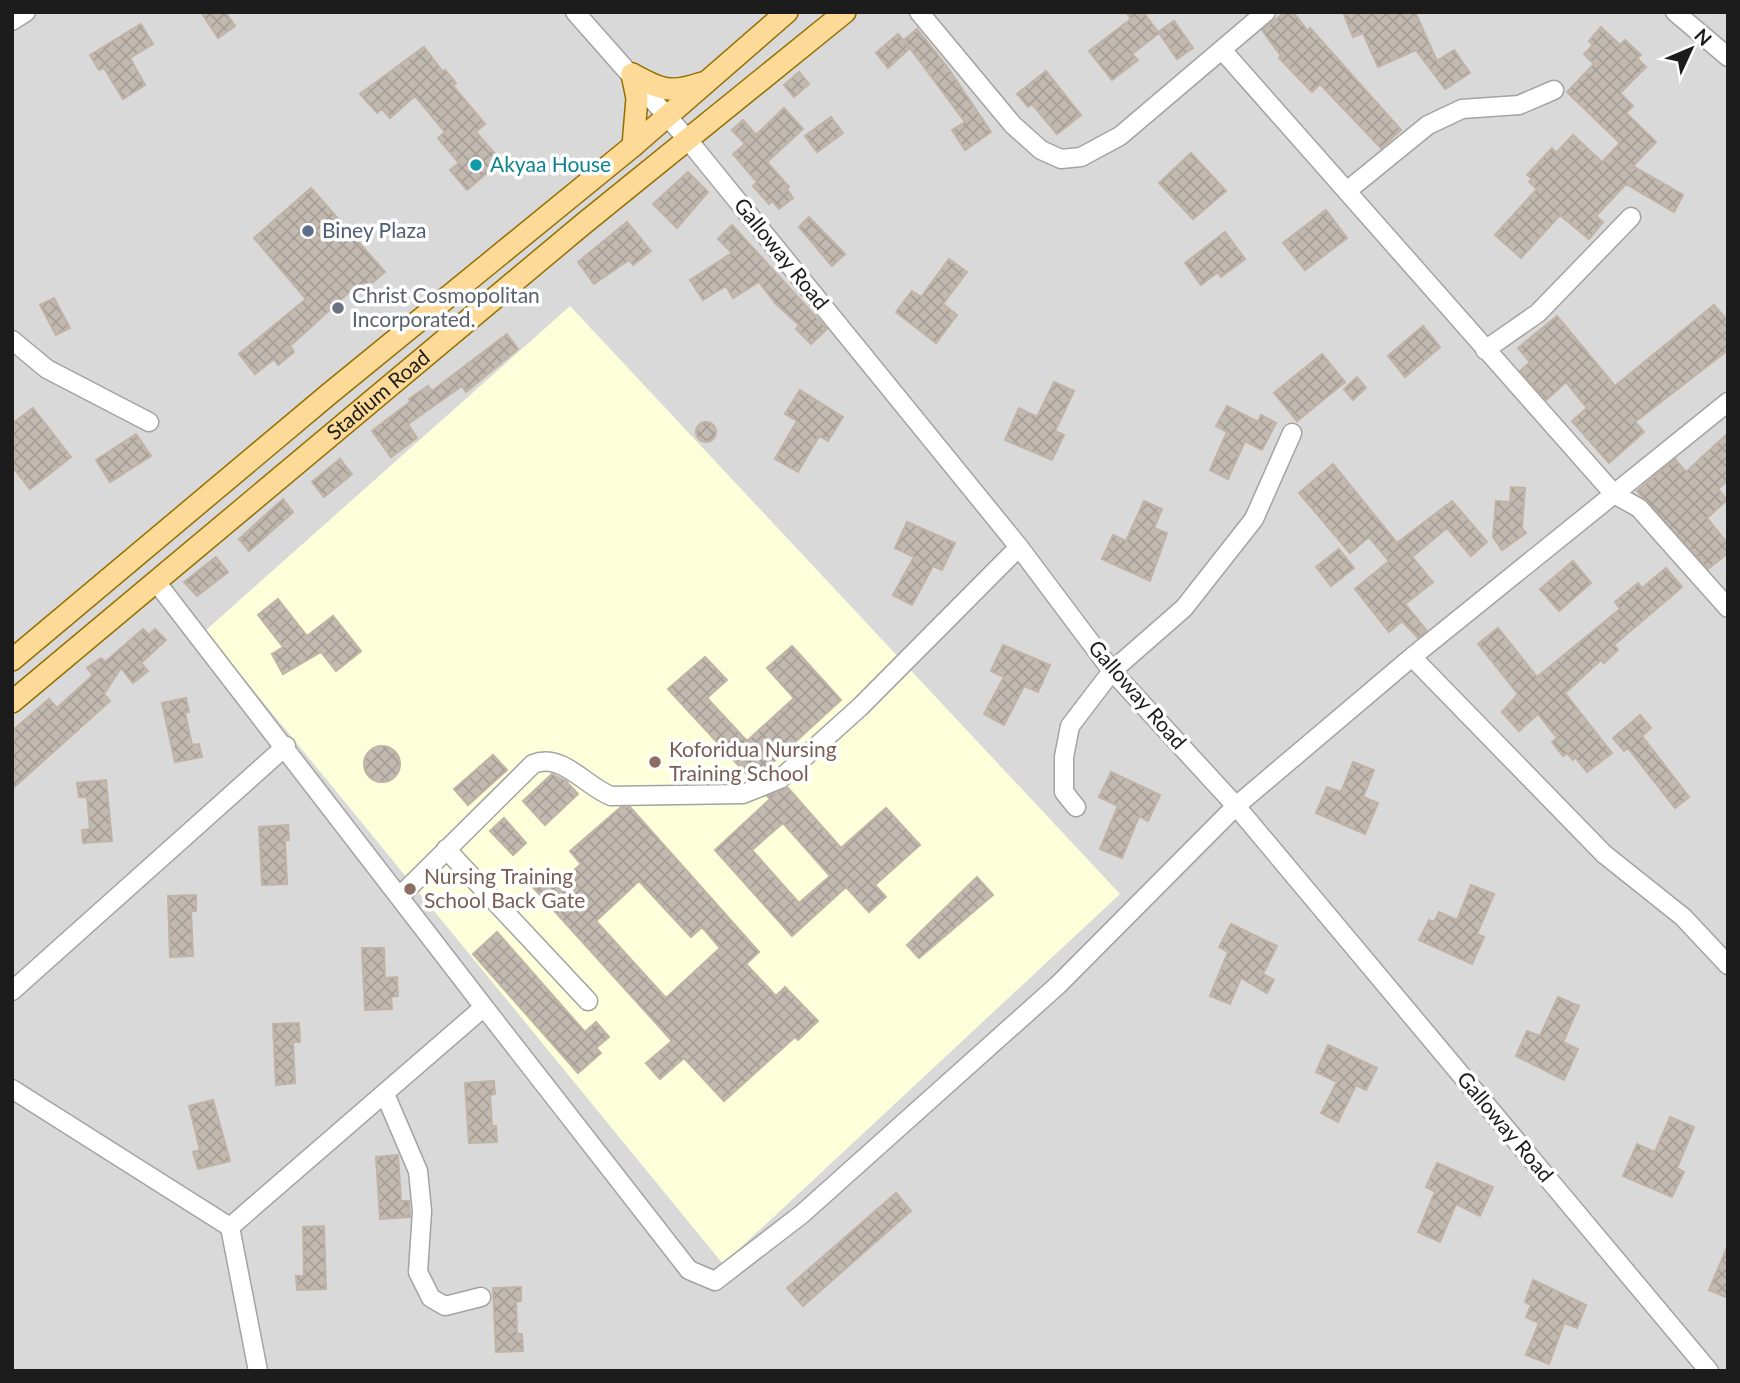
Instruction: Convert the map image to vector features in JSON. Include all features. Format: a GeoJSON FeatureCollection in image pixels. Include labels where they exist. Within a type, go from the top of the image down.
{"type":"FeatureCollection","features":[{"type":"Feature","properties":{"kind":"main road","name":"Stadium Road"},"geometry":{"type":"LineString","coordinates":[[16,653],[633,146],[788,12]]}},
{"type":"Feature","properties":{"kind":"main road","name":"Stadium Road"},"geometry":{"type":"LineString","coordinates":[[12,702],[158,583],[247,503],[845,12]]}},
{"type":"Feature","properties":{"kind":"main road"},"geometry":{"type":"LineString","coordinates":[[632,74],[653,86],[673,90],[711,80]]}},
{"type":"Feature","properties":{"kind":"main road"},"geometry":{"type":"LineString","coordinates":[[632,74],[637,98],[633,146]]}},
{"type":"Feature","properties":{"kind":"street"},"geometry":{"type":"LineString","coordinates":[[12,21],[26,12]]}},
{"type":"Feature","properties":{"kind":"street","name":"Galloway Road"},"geometry":{"type":"LineString","coordinates":[[575,12],[688,140],[1019,547],[1112,671],[1236,806],[1709,1371]]}},
{"type":"Feature","properties":{"kind":"street"},"geometry":{"type":"LineString","coordinates":[[919,12],[1013,125],[1041,150],[1061,159],[1081,157],[1120,136],[1266,12]]}},
{"type":"Feature","properties":{"kind":"street"},"geometry":{"type":"LineString","coordinates":[[1675,12],[1728,57]]}},
{"type":"Feature","properties":{"kind":"street"},"geometry":{"type":"LineString","coordinates":[[1223,51],[1349,190],[1485,351],[1614,494],[1639,509],[1728,608]]}},
{"type":"Feature","properties":{"kind":"street"},"geometry":{"type":"LineString","coordinates":[[1349,190],[1428,125],[1462,109],[1519,105],[1554,90]]}},
{"type":"Feature","properties":{"kind":"street"},"geometry":{"type":"LineString","coordinates":[[1485,351],[1538,313],[1631,217]]}},
{"type":"Feature","properties":{"kind":"street"},"geometry":{"type":"LineString","coordinates":[[12,340],[47,369],[149,422]]}},
{"type":"Feature","properties":{"kind":"street"},"geometry":{"type":"LineString","coordinates":[[158,583],[689,1270],[715,1281],[802,1214],[1058,985],[1236,806],[1412,657],[1728,402]]}},
{"type":"Feature","properties":{"kind":"street"},"geometry":{"type":"LineString","coordinates":[[1076,807],[1064,793],[1064,757],[1070,726],[1112,671],[1184,608],[1254,519],[1292,433]]}},
{"type":"Feature","properties":{"kind":"street"},"geometry":{"type":"LineString","coordinates":[[399,897],[533,764],[544,760],[557,761],[595,790],[611,796],[743,794],[780,779],[860,708],[1019,547]]}},
{"type":"Feature","properties":{"kind":"street"},"geometry":{"type":"LineString","coordinates":[[1412,657],[1604,854],[1683,917],[1728,965]]}},
{"type":"Feature","properties":{"kind":"street"},"geometry":{"type":"LineString","coordinates":[[12,991],[286,746]]}},
{"type":"Feature","properties":{"kind":"street"},"geometry":{"type":"LineString","coordinates":[[446,849],[588,1001]]}},
{"type":"Feature","properties":{"kind":"street"},"geometry":{"type":"LineString","coordinates":[[230,1227],[484,1007]]}},
{"type":"Feature","properties":{"kind":"street"},"geometry":{"type":"LineString","coordinates":[[12,1089],[230,1227],[258,1371]]}},
{"type":"Feature","properties":{"kind":"street"},"geometry":{"type":"LineString","coordinates":[[384,1094],[418,1171],[422,1211],[418,1272],[431,1298],[445,1306],[481,1297]]}},
{"type":"Feature","properties":{"kind":"shaded area"},"geometry":{"type":"Polygon","coordinates":[[[12,12],[1728,12],[1728,1371],[12,1371],[12,12]]]}},
{"type":"Feature","properties":{"kind":"shaded area","name":"Koforidua Nursing Training School"},"geometry":{"type":"Polygon","coordinates":[[[570,306],[1120,894],[723,1264],[205,631],[570,306]]]}},
{"type":"Feature","properties":{"kind":"building"},"geometry":{"type":"Polygon","coordinates":[[[201,12],[225,12],[235,26],[218,38],[201,12]]]}},
{"type":"Feature","properties":{"kind":"building"},"geometry":{"type":"Polygon","coordinates":[[[1126,12],[1143,12],[1158,32],[1174,21],[1193,48],[1177,59],[1159,33],[1132,54],[1138,60],[1112,80],[1089,51],[1131,19],[1126,12]]]}},
{"type":"Feature","properties":{"kind":"building"},"geometry":{"type":"Polygon","coordinates":[[[1285,12],[1293,12],[1308,31],[1310,28],[1401,130],[1381,148],[1320,84],[1312,92],[1279,58],[1281,56],[1262,30],[1285,12]]]}},
{"type":"Feature","properties":{"kind":"building"},"geometry":{"type":"Polygon","coordinates":[[[1343,12],[1415,12],[1437,61],[1454,50],[1470,73],[1445,89],[1416,50],[1378,67],[1363,33],[1353,37],[1343,12]]]}},
{"type":"Feature","properties":{"kind":"building"},"geometry":{"type":"Polygon","coordinates":[[[141,24],[153,44],[130,58],[145,85],[123,99],[104,68],[99,70],[90,55],[141,24]]]}},
{"type":"Feature","properties":{"kind":"building"},"geometry":{"type":"Polygon","coordinates":[[[1601,27],[1620,45],[1625,40],[1641,55],[1637,58],[1646,67],[1620,93],[1633,106],[1626,113],[1656,142],[1633,166],[1683,195],[1674,212],[1626,184],[1596,216],[1603,222],[1589,239],[1560,215],[1521,258],[1495,235],[1537,189],[1529,182],[1532,179],[1527,175],[1552,148],[1556,153],[1573,135],[1602,162],[1620,143],[1567,92],[1594,64],[1584,54],[1593,45],[1589,41],[1601,27]]]}},
{"type":"Feature","properties":{"kind":"building"},"geometry":{"type":"Polygon","coordinates":[[[917,29],[948,68],[991,132],[965,150],[952,130],[965,122],[904,40],[917,29]]]}},
{"type":"Feature","properties":{"kind":"building"},"geometry":{"type":"Polygon","coordinates":[[[898,34],[910,48],[888,68],[876,53],[898,34]]]}},
{"type":"Feature","properties":{"kind":"building"},"geometry":{"type":"Polygon","coordinates":[[[424,47],[443,72],[445,70],[456,83],[453,86],[485,124],[476,132],[501,161],[467,190],[450,170],[459,163],[438,138],[445,132],[415,96],[390,118],[382,109],[377,113],[360,94],[424,47]]]}},
{"type":"Feature","properties":{"kind":"building"},"geometry":{"type":"Polygon","coordinates":[[[1046,71],[1081,115],[1057,134],[1032,104],[1028,107],[1017,94],[1046,71]]]}},
{"type":"Feature","properties":{"kind":"building"},"geometry":{"type":"Polygon","coordinates":[[[799,72],[809,84],[794,97],[784,85],[799,72]]]}},
{"type":"Feature","properties":{"kind":"building"},"geometry":{"type":"Polygon","coordinates":[[[784,108],[803,129],[767,162],[789,187],[787,189],[793,198],[779,209],[772,201],[769,204],[753,186],[757,182],[733,154],[745,144],[732,130],[743,120],[756,135],[784,108]]]}},
{"type":"Feature","properties":{"kind":"building"},"geometry":{"type":"Polygon","coordinates":[[[831,117],[843,133],[817,152],[805,136],[831,117]]]}},
{"type":"Feature","properties":{"kind":"building"},"geometry":{"type":"Polygon","coordinates":[[[1191,153],[1226,191],[1193,219],[1159,183],[1191,153]]]}},
{"type":"Feature","properties":{"kind":"building"},"geometry":{"type":"Polygon","coordinates":[[[688,172],[708,192],[677,228],[653,204],[688,172]]]}},
{"type":"Feature","properties":{"kind":"building"},"geometry":{"type":"Polygon","coordinates":[[[311,188],[385,272],[361,292],[356,286],[290,346],[294,352],[278,365],[274,359],[255,374],[239,354],[306,299],[254,238],[311,188]]]}},
{"type":"Feature","properties":{"kind":"building"},"geometry":{"type":"Polygon","coordinates":[[[1326,210],[1347,238],[1305,270],[1283,243],[1326,210]]]}},
{"type":"Feature","properties":{"kind":"building"},"geometry":{"type":"Polygon","coordinates":[[[809,217],[845,254],[832,266],[799,227],[809,217]]]}},
{"type":"Feature","properties":{"kind":"building"},"geometry":{"type":"Polygon","coordinates":[[[627,222],[651,251],[633,265],[629,260],[594,284],[578,262],[627,222]]]}},
{"type":"Feature","properties":{"kind":"building"},"geometry":{"type":"Polygon","coordinates":[[[732,225],[827,329],[811,344],[796,329],[799,325],[776,304],[759,282],[733,298],[726,286],[703,300],[690,280],[732,253],[718,239],[732,225]]]}},
{"type":"Feature","properties":{"kind":"building"},"geometry":{"type":"Polygon","coordinates":[[[1225,232],[1245,259],[1221,277],[1218,272],[1201,285],[1185,263],[1225,232]]]}},
{"type":"Feature","properties":{"kind":"building"},"geometry":{"type":"Polygon","coordinates":[[[949,259],[967,272],[943,304],[957,315],[936,343],[896,312],[912,291],[921,297],[949,259]]]}},
{"type":"Feature","properties":{"kind":"building"},"geometry":{"type":"Polygon","coordinates":[[[54,298],[70,328],[56,335],[40,305],[54,298]]]}},
{"type":"Feature","properties":{"kind":"building"},"geometry":{"type":"Polygon","coordinates":[[[1714,305],[1728,321],[1728,350],[1635,422],[1644,432],[1609,463],[1572,421],[1587,408],[1566,382],[1546,400],[1520,371],[1530,362],[1518,348],[1557,316],[1615,386],[1714,305]]]}},
{"type":"Feature","properties":{"kind":"building"},"geometry":{"type":"Polygon","coordinates":[[[1423,326],[1440,347],[1405,377],[1388,356],[1423,326]]]}},
{"type":"Feature","properties":{"kind":"building"},"geometry":{"type":"Polygon","coordinates":[[[507,334],[518,349],[466,392],[462,386],[408,424],[417,438],[391,457],[372,431],[410,402],[409,399],[428,386],[432,391],[507,334]]]}},
{"type":"Feature","properties":{"kind":"building"},"geometry":{"type":"Polygon","coordinates":[[[1322,354],[1345,382],[1297,421],[1274,393],[1322,354]]]}},
{"type":"Feature","properties":{"kind":"building"},"geometry":{"type":"Polygon","coordinates":[[[1357,377],[1366,388],[1353,400],[1344,389],[1357,377]]]}},
{"type":"Feature","properties":{"kind":"building"},"geometry":{"type":"Polygon","coordinates":[[[1054,382],[1074,391],[1055,431],[1064,435],[1052,460],[1005,440],[1019,408],[1037,417],[1054,382]]]}},
{"type":"Feature","properties":{"kind":"building"},"geometry":{"type":"Polygon","coordinates":[[[800,390],[843,417],[828,441],[819,436],[798,472],[775,459],[797,421],[785,414],[800,390]]]}},
{"type":"Feature","properties":{"kind":"building"},"geometry":{"type":"Polygon","coordinates":[[[1227,406],[1258,422],[1261,415],[1276,423],[1262,450],[1245,441],[1228,479],[1210,470],[1227,432],[1216,426],[1227,406]]]}},
{"type":"Feature","properties":{"kind":"building"},"geometry":{"type":"Polygon","coordinates":[[[33,408],[71,457],[30,489],[12,466],[12,424],[33,408]]]}},
{"type":"Feature","properties":{"kind":"building"},"geometry":{"type":"Polygon","coordinates":[[[702,422],[710,422],[716,432],[710,442],[702,442],[696,436],[696,428],[702,422]]]}},
{"type":"Feature","properties":{"kind":"building"},"geometry":{"type":"Polygon","coordinates":[[[1728,433],[1728,480],[1718,489],[1727,500],[1707,518],[1728,544],[1728,553],[1708,569],[1637,491],[1675,459],[1686,472],[1728,433]]]}},
{"type":"Feature","properties":{"kind":"building"},"geometry":{"type":"Polygon","coordinates":[[[136,434],[151,456],[110,482],[96,460],[136,434]]]}},
{"type":"Feature","properties":{"kind":"building"},"geometry":{"type":"Polygon","coordinates":[[[340,459],[352,474],[324,497],[312,482],[340,459]]]}},
{"type":"Feature","properties":{"kind":"building"},"geometry":{"type":"Polygon","coordinates":[[[1333,464],[1397,543],[1452,501],[1487,542],[1471,556],[1447,528],[1412,557],[1433,582],[1405,604],[1427,631],[1418,638],[1402,621],[1389,632],[1355,589],[1389,561],[1369,537],[1350,553],[1299,493],[1333,464]]]}},
{"type":"Feature","properties":{"kind":"building"},"geometry":{"type":"Polygon","coordinates":[[[1511,487],[1525,488],[1522,528],[1526,533],[1502,550],[1493,537],[1496,501],[1510,502],[1511,487]]]}},
{"type":"Feature","properties":{"kind":"building"},"geometry":{"type":"Polygon","coordinates":[[[283,499],[293,512],[249,551],[239,539],[283,499]]]}},
{"type":"Feature","properties":{"kind":"building"},"geometry":{"type":"Polygon","coordinates":[[[1144,501],[1162,509],[1154,528],[1167,533],[1150,581],[1102,559],[1113,535],[1126,541],[1144,501]]]}},
{"type":"Feature","properties":{"kind":"building"},"geometry":{"type":"Polygon","coordinates":[[[907,522],[955,543],[942,570],[933,566],[912,605],[893,595],[914,557],[895,548],[907,522]]]}},
{"type":"Feature","properties":{"kind":"building"},"geometry":{"type":"Polygon","coordinates":[[[1339,549],[1354,568],[1331,586],[1316,567],[1339,549]]]}},
{"type":"Feature","properties":{"kind":"building"},"geometry":{"type":"Polygon","coordinates":[[[216,557],[228,572],[197,596],[184,582],[216,557]]]}},
{"type":"Feature","properties":{"kind":"building"},"geometry":{"type":"Polygon","coordinates":[[[1573,561],[1591,583],[1559,611],[1540,589],[1573,561]]]}},
{"type":"Feature","properties":{"kind":"building"},"geometry":{"type":"Polygon","coordinates":[[[1666,568],[1682,587],[1614,645],[1618,650],[1604,663],[1601,660],[1565,693],[1612,753],[1587,772],[1575,757],[1573,760],[1567,753],[1563,756],[1552,742],[1557,738],[1538,714],[1519,731],[1502,712],[1518,694],[1478,644],[1498,628],[1537,677],[1620,609],[1615,602],[1638,583],[1642,588],[1666,568]]]}},
{"type":"Feature","properties":{"kind":"building"},"geometry":{"type":"Polygon","coordinates":[[[278,599],[307,636],[333,616],[361,651],[336,671],[321,652],[283,674],[272,654],[283,647],[258,615],[278,599]]]}},
{"type":"Feature","properties":{"kind":"building"},"geometry":{"type":"Polygon","coordinates":[[[143,629],[149,635],[155,629],[166,640],[141,663],[148,671],[133,683],[121,668],[104,694],[110,701],[12,789],[12,731],[49,699],[57,708],[93,675],[87,668],[101,658],[105,662],[143,629]]]}},
{"type":"Feature","properties":{"kind":"building"},"geometry":{"type":"Polygon","coordinates":[[[1003,645],[1050,665],[1038,692],[1024,686],[1004,725],[984,714],[1004,677],[991,671],[1003,645]]]}},
{"type":"Feature","properties":{"kind":"building"},"geometry":{"type":"Polygon","coordinates":[[[792,646],[841,700],[769,766],[772,770],[751,779],[668,689],[705,657],[727,680],[707,698],[747,741],[794,698],[767,668],[792,646]]]}},
{"type":"Feature","properties":{"kind":"building"},"geometry":{"type":"Polygon","coordinates":[[[186,698],[189,712],[185,712],[192,745],[199,744],[202,757],[175,762],[162,703],[186,698]]]}},
{"type":"Feature","properties":{"kind":"building"},"geometry":{"type":"Polygon","coordinates":[[[1640,715],[1651,728],[1642,736],[1689,797],[1675,808],[1628,748],[1624,751],[1613,738],[1640,715]]]}},
{"type":"Feature","properties":{"kind":"building"},"geometry":{"type":"Polygon","coordinates":[[[382,746],[395,751],[400,764],[395,777],[382,782],[369,777],[364,764],[369,751],[382,746]]]}},
{"type":"Feature","properties":{"kind":"building"},"geometry":{"type":"Polygon","coordinates":[[[493,755],[507,770],[468,805],[454,789],[493,755]]]}},
{"type":"Feature","properties":{"kind":"building"},"geometry":{"type":"Polygon","coordinates":[[[1353,762],[1374,770],[1363,797],[1378,803],[1365,834],[1316,813],[1327,787],[1341,792],[1353,762]]]}},
{"type":"Feature","properties":{"kind":"building"},"geometry":{"type":"Polygon","coordinates":[[[1111,772],[1160,795],[1148,821],[1139,816],[1122,858],[1100,849],[1118,806],[1099,797],[1111,772]]]}},
{"type":"Feature","properties":{"kind":"building"},"geometry":{"type":"Polygon","coordinates":[[[552,774],[566,781],[578,794],[545,825],[523,801],[552,774]]]}},
{"type":"Feature","properties":{"kind":"building"},"geometry":{"type":"Polygon","coordinates":[[[106,780],[112,841],[83,843],[82,830],[90,829],[87,797],[79,797],[77,783],[106,780]]]}},
{"type":"Feature","properties":{"kind":"building"},"geometry":{"type":"Polygon","coordinates":[[[788,788],[841,848],[886,808],[920,845],[875,885],[886,897],[869,912],[846,887],[792,936],[715,850],[770,799],[767,796],[788,788]],[[783,823],[752,850],[799,903],[830,876],[783,823]]]}},
{"type":"Feature","properties":{"kind":"building"},"geometry":{"type":"Polygon","coordinates":[[[621,807],[630,807],[759,952],[746,964],[776,996],[785,987],[818,1021],[798,1040],[795,1037],[724,1101],[684,1058],[660,1079],[646,1063],[672,1041],[530,884],[549,868],[561,882],[581,864],[570,851],[621,807]],[[639,881],[596,921],[666,998],[720,948],[702,927],[691,937],[639,881]]]}},
{"type":"Feature","properties":{"kind":"building"},"geometry":{"type":"Polygon","coordinates":[[[504,818],[526,843],[513,855],[490,831],[504,818]]]}},
{"type":"Feature","properties":{"kind":"building"},"geometry":{"type":"Polygon","coordinates":[[[288,825],[289,840],[285,840],[287,884],[262,885],[259,827],[288,825]]]}},
{"type":"Feature","properties":{"kind":"building"},"geometry":{"type":"Polygon","coordinates":[[[977,877],[993,895],[919,958],[907,945],[977,877]]]}},
{"type":"Feature","properties":{"kind":"building"},"geometry":{"type":"Polygon","coordinates":[[[1471,885],[1494,894],[1477,934],[1484,937],[1472,964],[1419,940],[1429,920],[1434,922],[1439,912],[1457,920],[1471,885]]]}},
{"type":"Feature","properties":{"kind":"building"},"geometry":{"type":"Polygon","coordinates":[[[196,895],[196,911],[191,911],[193,956],[170,957],[168,896],[196,895]]]}},
{"type":"Feature","properties":{"kind":"building"},"geometry":{"type":"Polygon","coordinates":[[[1231,924],[1277,946],[1263,974],[1274,980],[1267,993],[1241,978],[1230,1004],[1210,996],[1228,952],[1219,947],[1231,924]]]}},
{"type":"Feature","properties":{"kind":"building"},"geometry":{"type":"Polygon","coordinates":[[[497,932],[585,1032],[596,1022],[609,1037],[596,1048],[601,1053],[578,1073],[473,954],[497,932]]]}},
{"type":"Feature","properties":{"kind":"building"},"geometry":{"type":"Polygon","coordinates":[[[362,948],[384,948],[385,978],[397,977],[398,996],[391,997],[392,1009],[365,1010],[362,948]]]}},
{"type":"Feature","properties":{"kind":"building"},"geometry":{"type":"Polygon","coordinates":[[[1558,997],[1579,1006],[1563,1042],[1578,1049],[1564,1080],[1516,1056],[1527,1031],[1540,1036],[1558,997]]]}},
{"type":"Feature","properties":{"kind":"building"},"geometry":{"type":"Polygon","coordinates":[[[299,1023],[300,1042],[293,1042],[295,1083],[276,1085],[273,1024],[299,1023]]]}},
{"type":"Feature","properties":{"kind":"building"},"geometry":{"type":"Polygon","coordinates":[[[1328,1045],[1377,1068],[1366,1090],[1356,1085],[1338,1122],[1321,1113],[1337,1082],[1316,1072],[1328,1045]]]}},
{"type":"Feature","properties":{"kind":"building"},"geometry":{"type":"Polygon","coordinates":[[[494,1081],[495,1094],[490,1095],[492,1126],[496,1126],[497,1142],[469,1143],[465,1083],[494,1081]]]}},
{"type":"Feature","properties":{"kind":"building"},"geometry":{"type":"Polygon","coordinates":[[[213,1100],[230,1161],[198,1169],[193,1152],[200,1150],[189,1106],[213,1100]]]}},
{"type":"Feature","properties":{"kind":"building"},"geometry":{"type":"Polygon","coordinates":[[[1670,1117],[1694,1127],[1677,1168],[1684,1172],[1672,1197],[1623,1176],[1637,1144],[1655,1152],[1670,1117]]]}},
{"type":"Feature","properties":{"kind":"building"},"geometry":{"type":"Polygon","coordinates":[[[398,1155],[401,1201],[409,1201],[410,1217],[380,1219],[376,1157],[398,1155]]]}},
{"type":"Feature","properties":{"kind":"building"},"geometry":{"type":"Polygon","coordinates":[[[1437,1163],[1493,1187],[1480,1216],[1456,1204],[1440,1242],[1418,1232],[1435,1192],[1426,1187],[1437,1163]]]}},
{"type":"Feature","properties":{"kind":"building"},"geometry":{"type":"Polygon","coordinates":[[[896,1193],[911,1211],[803,1306],[787,1288],[896,1193]]]}},
{"type":"Feature","properties":{"kind":"building"},"geometry":{"type":"Polygon","coordinates":[[[324,1226],[326,1289],[297,1290],[296,1276],[304,1276],[303,1227],[324,1226]]]}},
{"type":"Feature","properties":{"kind":"building"},"geometry":{"type":"Polygon","coordinates":[[[1728,1245],[1728,1298],[1709,1290],[1728,1245]]]}},
{"type":"Feature","properties":{"kind":"building"},"geometry":{"type":"Polygon","coordinates":[[[1533,1280],[1586,1305],[1577,1328],[1564,1323],[1549,1364],[1526,1355],[1539,1323],[1526,1317],[1531,1305],[1525,1302],[1533,1280]]]}},
{"type":"Feature","properties":{"kind":"building"},"geometry":{"type":"Polygon","coordinates":[[[521,1287],[521,1301],[516,1302],[517,1334],[522,1334],[523,1351],[496,1352],[493,1288],[521,1287]]]}},
{"type":"Feature","properties":{"kind":"place","name":"Akyaa House"},"geometry":{"type":"Point","coordinates":[476,165]}},
{"type":"Feature","properties":{"kind":"place","name":"Biney Plaza"},"geometry":{"type":"Point","coordinates":[308,231]}},
{"type":"Feature","properties":{"kind":"place","name":"Christ Cosmopolitan Incorporated."},"geometry":{"type":"Point","coordinates":[338,308]}},
{"type":"Feature","properties":{"kind":"place","name":"Koforidua Nursing Training School"},"geometry":{"type":"Point","coordinates":[655,762]}},
{"type":"Feature","properties":{"kind":"place","name":"Nursing Training School Back Gate"},"geometry":{"type":"Point","coordinates":[410,889]}}]}
